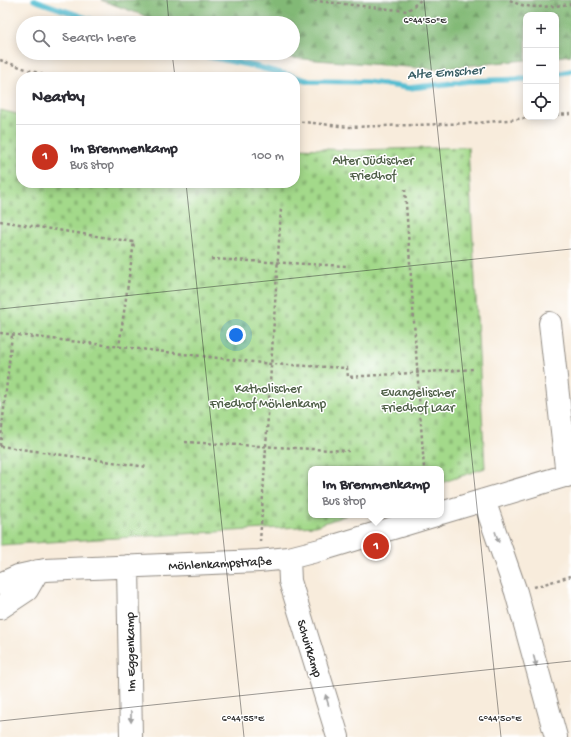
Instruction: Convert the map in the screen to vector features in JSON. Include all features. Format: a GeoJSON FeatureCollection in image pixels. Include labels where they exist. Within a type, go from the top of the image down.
{"type":"FeatureCollection","features":[{"type":"Feature","properties":{"kind":"street"},"geometry":{"type":"LineString","coordinates":[[444,512],[569,475],[550,323]]}},
{"type":"Feature","properties":{"kind":"street"},"geometry":{"type":"LineString","coordinates":[[484,500],[516,592],[556,737]]}},
{"type":"Feature","properties":{"kind":"street","name":"Möhlenkampstraße"},"geometry":{"type":"LineString","coordinates":[[0,584],[18,576],[45,570],[259,561],[288,558],[324,549],[426,518]]}},
{"type":"Feature","properties":{"kind":"street","name":"Schuirkamp"},"geometry":{"type":"LineString","coordinates":[[288,558],[290,581],[338,737]]}},
{"type":"Feature","properties":{"kind":"street","name":"Im Eggenkamp"},"geometry":{"type":"LineString","coordinates":[[128,566],[131,737]]}},
{"type":"Feature","properties":{"kind":"street"},"geometry":{"type":"LineString","coordinates":[[0,608],[27,590],[38,571]]}},
{"type":"Feature","properties":{"kind":"path"},"geometry":{"type":"LineString","coordinates":[[308,0],[407,11],[421,0]]}},
{"type":"Feature","properties":{"kind":"path"},"geometry":{"type":"LineString","coordinates":[[510,0],[516,4],[539,7],[571,4]]}},
{"type":"Feature","properties":{"kind":"path"},"geometry":{"type":"LineString","coordinates":[[0,60],[35,72]]}},
{"type":"Feature","properties":{"kind":"path"},"geometry":{"type":"LineString","coordinates":[[559,115],[571,114]]}},
{"type":"Feature","properties":{"kind":"path"},"geometry":{"type":"LineString","coordinates":[[300,122],[349,127],[477,123],[523,118]]}},
{"type":"Feature","properties":{"kind":"path"},"geometry":{"type":"LineString","coordinates":[[404,189],[424,466]]}},
{"type":"Feature","properties":{"kind":"path"},"geometry":{"type":"LineString","coordinates":[[259,561],[281,210]]}},
{"type":"Feature","properties":{"kind":"path"},"geometry":{"type":"LineString","coordinates":[[0,221],[134,242],[119,347]]}},
{"type":"Feature","properties":{"kind":"path"},"geometry":{"type":"LineString","coordinates":[[211,259],[346,266]]}},
{"type":"Feature","properties":{"kind":"path"},"geometry":{"type":"LineString","coordinates":[[0,333],[271,364],[347,368],[348,377],[474,369]]}},
{"type":"Feature","properties":{"kind":"path"},"geometry":{"type":"LineString","coordinates":[[12,335],[0,446],[147,467]]}},
{"type":"Feature","properties":{"kind":"path"},"geometry":{"type":"LineString","coordinates":[[185,442],[350,451]]}},
{"type":"Feature","properties":{"kind":"path"},"geometry":{"type":"LineString","coordinates":[[516,592],[571,576]]}},
{"type":"Feature","properties":{"kind":"green space"},"geometry":{"type":"Polygon","coordinates":[[[101,0],[571,0],[571,55],[559,57],[559,12],[523,12],[523,60],[434,69],[300,59],[300,16],[145,16],[101,0]]]}},
{"type":"Feature","properties":{"kind":"green space"},"geometry":{"type":"Polygon","coordinates":[[[0,110],[16,114],[16,188],[300,188],[300,148],[354,150],[468,147],[485,468],[444,482],[444,466],[308,466],[308,518],[338,518],[315,526],[0,545],[0,110]]]}},
{"type":"Feature","properties":{"kind":"waterway","name":"Alte Emscher"},"geometry":{"type":"LineString","coordinates":[[34,0],[81,16]]}},
{"type":"Feature","properties":{"kind":"waterway","name":"Alte Emscher"},"geometry":{"type":"LineString","coordinates":[[225,60],[276,72]]}},
{"type":"Feature","properties":{"kind":"waterway","name":"Alte Emscher"},"geometry":{"type":"LineString","coordinates":[[559,73],[571,71]]}},
{"type":"Feature","properties":{"kind":"waterway","name":"Alte Emscher"},"geometry":{"type":"LineString","coordinates":[[300,78],[309,81],[367,82],[409,88],[470,81],[523,79]]}},
{"type":"Feature","properties":{"kind":"place","name":"Im Bremmenkamp"},"geometry":{"type":"Point","coordinates":[376,546]}},
{"type":"Feature","properties":{"kind":"park label","name":"Alter Jüdischer Friedhof"},"geometry":{"type":"Point","coordinates":[373,166]}},
{"type":"Feature","properties":{"kind":"park label","name":"Katholischer Friedhof Möhlenkamp"},"geometry":{"type":"Point","coordinates":[268,394]}},
{"type":"Feature","properties":{"kind":"park label","name":"Evangelischer Friedhof Laar"},"geometry":{"type":"Point","coordinates":[418,398]}}]}
